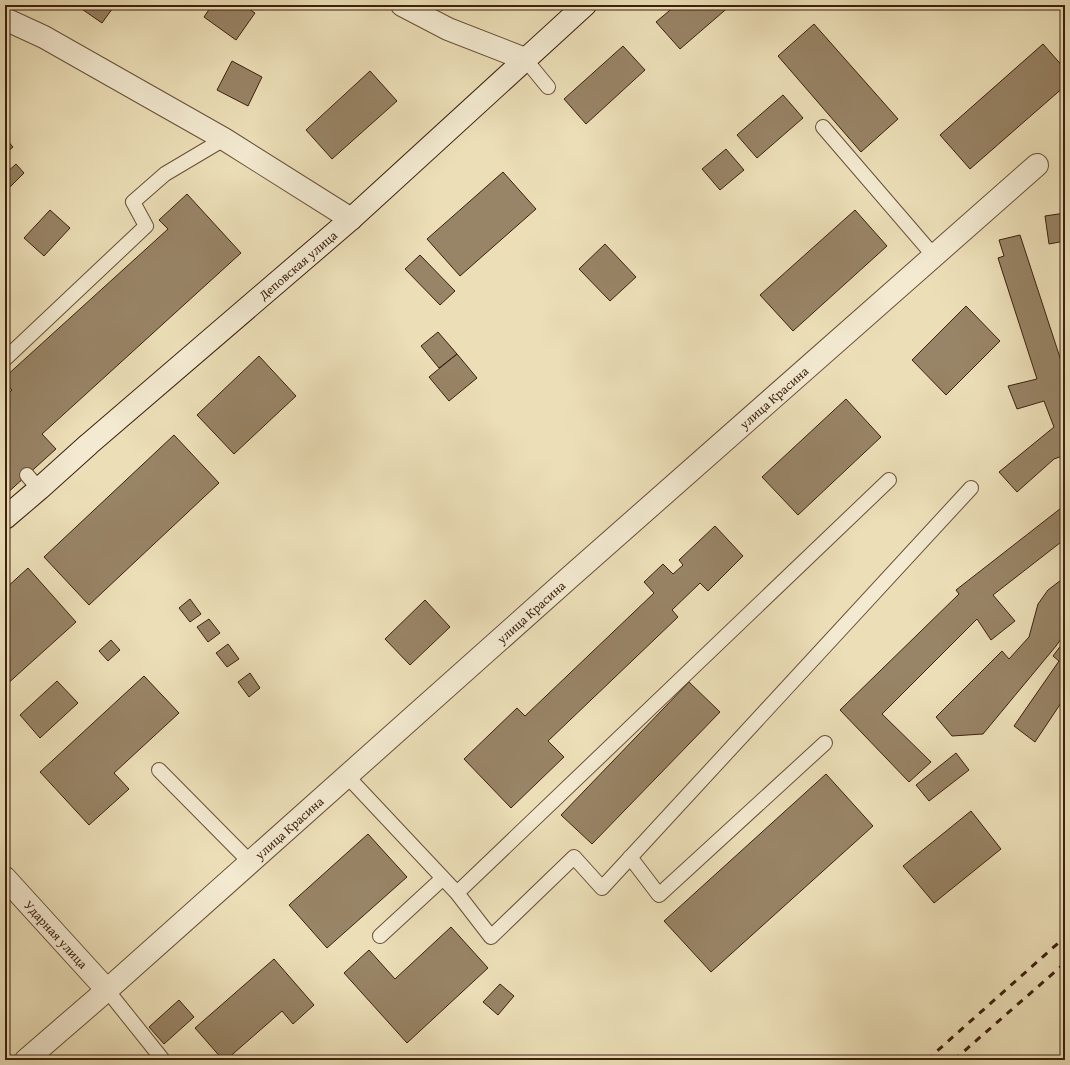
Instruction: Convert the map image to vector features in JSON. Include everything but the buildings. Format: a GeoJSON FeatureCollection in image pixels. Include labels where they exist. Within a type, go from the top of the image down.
{"type":"FeatureCollection","features":[{"type":"Feature","properties":{"kind":"street"},"geometry":{"type":"LineString","coordinates":[[402,5],[448,29],[525,59]]}},
{"type":"Feature","properties":{"kind":"street","name":"Деповская улица"},"geometry":{"type":"LineString","coordinates":[[5,518],[33,482],[95,439],[352,219],[585,5]]}},
{"type":"Feature","properties":{"kind":"street"},"geometry":{"type":"LineString","coordinates":[[5,19],[44,37],[224,139],[352,219]]}},
{"type":"Feature","properties":{"kind":"street","name":"улица Красина"},"geometry":{"type":"LineString","coordinates":[[26,1060],[107,990],[564,582],[1037,164]]}},
{"type":"Feature","properties":{"kind":"street","name":"Ударная улица"},"geometry":{"type":"LineString","coordinates":[[5,878],[107,990]]}},
{"type":"Feature","properties":{"kind":"lane"},"geometry":{"type":"LineString","coordinates":[[525,59],[548,87]]}},
{"type":"Feature","properties":{"kind":"lane"},"geometry":{"type":"LineString","coordinates":[[823,127],[934,256]]}},
{"type":"Feature","properties":{"kind":"lane"},"geometry":{"type":"LineString","coordinates":[[5,359],[146,226],[133,202],[165,174],[224,139]]}},
{"type":"Feature","properties":{"kind":"lane"},"geometry":{"type":"LineString","coordinates":[[457,893],[889,480]]}},
{"type":"Feature","properties":{"kind":"lane"},"geometry":{"type":"LineString","coordinates":[[347,776],[457,893],[491,937],[574,857],[602,888],[971,488]]}},
{"type":"Feature","properties":{"kind":"lane"},"geometry":{"type":"LineString","coordinates":[[630,857],[659,895],[825,743]]}},
{"type":"Feature","properties":{"kind":"lane"},"geometry":{"type":"LineString","coordinates":[[159,770],[250,862]]}},
{"type":"Feature","properties":{"kind":"lane"},"geometry":{"type":"LineString","coordinates":[[380,936],[443,878]]}},
{"type":"Feature","properties":{"kind":"lane"},"geometry":{"type":"LineString","coordinates":[[107,990],[163,1060]]}},
{"type":"Feature","properties":{"kind":"railway"},"geometry":{"type":"LineString","coordinates":[[927,1060],[1065,937]]}},
{"type":"Feature","properties":{"kind":"railway"},"geometry":{"type":"LineString","coordinates":[[954,1060],[1065,963]]}}]}
